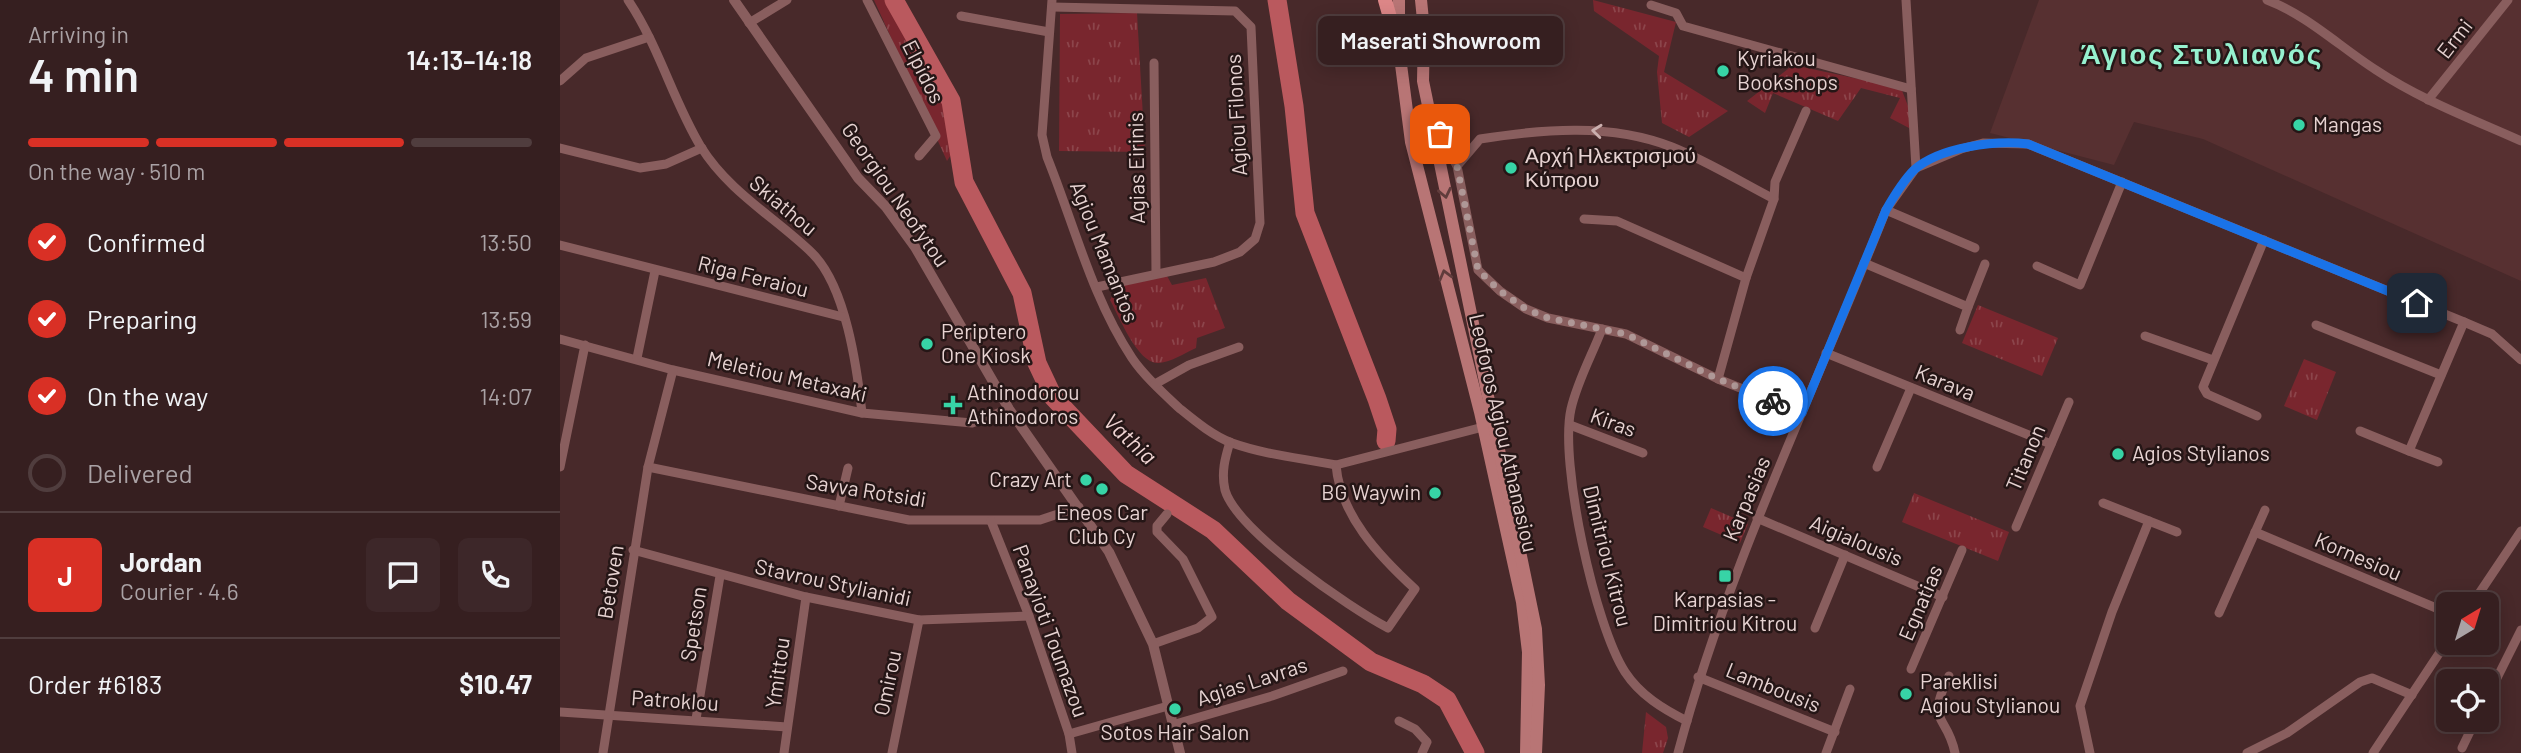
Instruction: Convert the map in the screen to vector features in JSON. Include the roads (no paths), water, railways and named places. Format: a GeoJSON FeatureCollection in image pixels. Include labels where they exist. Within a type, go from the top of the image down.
{"type":"FeatureCollection","features":[{"type":"Feature","properties":{"kind":"main road"},"geometry":{"type":"LineString","coordinates":[[1385,0],[1399,49]]}},
{"type":"Feature","properties":{"kind":"main road","name":"Leoforos Agiou Athanasiou"},"geometry":{"type":"LineString","coordinates":[[1399,0],[1399,49],[1412,146],[1489,425],[1536,628],[1539,685],[1536,753]]}},
{"type":"Feature","properties":{"kind":"main road","name":"Leoforos Agiou Athanasiou"},"geometry":{"type":"LineString","coordinates":[[1421,0],[1424,30],[1423,81],[1429,118],[1526,630],[1529,699],[1526,753]]}},
{"type":"Feature","properties":{"kind":"street","name":"Skiathou"},"geometry":{"type":"LineString","coordinates":[[628,0],[649,37],[702,148],[733,187],[814,255],[833,281],[859,385],[862,413]]}},
{"type":"Feature","properties":{"kind":"street","name":"Georgiou Neofytou"},"geometry":{"type":"LineString","coordinates":[[734,0],[858,178],[886,207],[915,247],[1009,409],[1109,552],[1153,644],[1180,753]]}},
{"type":"Feature","properties":{"kind":"street"},"geometry":{"type":"LineString","coordinates":[[750,23],[787,0]]}},
{"type":"Feature","properties":{"kind":"street","name":"Elpidos"},"geometry":{"type":"LineString","coordinates":[[867,0],[936,136],[919,156]]}},
{"type":"Feature","properties":{"kind":"street"},"geometry":{"type":"LineString","coordinates":[[1906,0],[1916,169]]}},
{"type":"Feature","properties":{"kind":"street"},"geometry":{"type":"LineString","coordinates":[[2267,0],[2294,14],[2377,71],[2428,100],[2521,141]]}},
{"type":"Feature","properties":{"kind":"street","name":"Ermi"},"geometry":{"type":"LineString","coordinates":[[2428,100],[2508,0]]}},
{"type":"Feature","properties":{"kind":"street","name":"Agiou Mamantos"},"geometry":{"type":"LineString","coordinates":[[1052,4],[1042,135],[1047,157],[1097,287],[1120,338],[1133,361],[1155,384],[1194,420],[1230,442],[1283,458],[1336,465],[1489,425]]}},
{"type":"Feature","properties":{"kind":"street","name":"Agiou Filonos"},"geometry":{"type":"LineString","coordinates":[[1052,4],[1235,10],[1251,27],[1260,223],[1255,239],[1240,252],[1214,262],[1097,287]]}},
{"type":"Feature","properties":{"kind":"street"},"geometry":{"type":"LineString","coordinates":[[1651,5],[1676,13],[1683,26],[1911,89]]}},
{"type":"Feature","properties":{"kind":"street"},"geometry":{"type":"LineString","coordinates":[[961,16],[1049,32]]}},
{"type":"Feature","properties":{"kind":"street"},"geometry":{"type":"LineString","coordinates":[[560,81],[586,58],[649,37]]}},
{"type":"Feature","properties":{"kind":"street","name":"Agias Eirinis"},"geometry":{"type":"LineString","coordinates":[[1154,64],[1156,273]]}},
{"type":"Feature","properties":{"kind":"street"},"geometry":{"type":"LineString","coordinates":[[1718,379],[1746,278],[1774,199],[1775,182],[1807,111]]}},
{"type":"Feature","properties":{"kind":"street"},"geometry":{"type":"LineString","coordinates":[[1429,118],[1457,166],[1478,270],[1526,309],[1548,318],[1626,334],[1718,379],[1802,413]]}},
{"type":"Feature","properties":{"kind":"street"},"geometry":{"type":"LineString","coordinates":[[1457,166],[1480,139],[1568,130],[1622,134],[1678,149],[1774,199]]}},
{"type":"Feature","properties":{"kind":"street"},"geometry":{"type":"LineString","coordinates":[[1968,307],[1864,263],[1886,210],[1916,169],[1961,149],[2003,141],[2028,144],[2464,321],[2492,334],[2521,360]]}},
{"type":"Feature","properties":{"kind":"street"},"geometry":{"type":"LineString","coordinates":[[560,148],[640,168],[666,164],[702,148]]}},
{"type":"Feature","properties":{"kind":"street"},"geometry":{"type":"LineString","coordinates":[[2036,266],[2080,285],[2122,182]]}},
{"type":"Feature","properties":{"kind":"street"},"geometry":{"type":"LineString","coordinates":[[1886,210],[1975,248]]}},
{"type":"Feature","properties":{"kind":"street"},"geometry":{"type":"LineString","coordinates":[[1584,219],[1617,221],[1746,278]]}},
{"type":"Feature","properties":{"kind":"street"},"geometry":{"type":"LineString","coordinates":[[2257,416],[2207,394],[2203,387],[2264,240]]}},
{"type":"Feature","properties":{"kind":"street","name":"Riga Feraiou"},"geometry":{"type":"LineString","coordinates":[[560,245],[843,317]]}},
{"type":"Feature","properties":{"kind":"street","name":"Karpasias"},"geometry":{"type":"LineString","coordinates":[[1678,753],[1698,677],[1757,518],[1864,263]]}},
{"type":"Feature","properties":{"kind":"street"},"geometry":{"type":"LineString","coordinates":[[1960,330],[1985,264]]}},
{"type":"Feature","properties":{"kind":"street"},"geometry":{"type":"LineString","coordinates":[[637,358],[655,271]]}},
{"type":"Feature","properties":{"kind":"street"},"geometry":{"type":"LineString","coordinates":[[2409,451],[2464,321]]}},
{"type":"Feature","properties":{"kind":"street"},"geometry":{"type":"LineString","coordinates":[[2316,325],[2441,375]]}},
{"type":"Feature","properties":{"kind":"street","name":"Dimitriou Kitrou"},"geometry":{"type":"LineString","coordinates":[[1602,329],[1571,409],[1569,468],[1580,535],[1609,640],[1625,672],[1642,692],[1662,709],[1687,721]]}},
{"type":"Feature","properties":{"kind":"street"},"geometry":{"type":"LineString","coordinates":[[2145,336],[2213,360]]}},
{"type":"Feature","properties":{"kind":"street","name":"Meletiou Metaxaki"},"geometry":{"type":"LineString","coordinates":[[560,339],[673,370],[862,413],[972,422],[1009,409]]}},
{"type":"Feature","properties":{"kind":"street"},"geometry":{"type":"LineString","coordinates":[[560,467],[585,345]]}},
{"type":"Feature","properties":{"kind":"street"},"geometry":{"type":"LineString","coordinates":[[1155,384],[1189,365],[1239,347]]}},
{"type":"Feature","properties":{"kind":"street","name":"Karava"},"geometry":{"type":"LineString","coordinates":[[1826,353],[2051,444]]}},
{"type":"Feature","properties":{"kind":"street","name":"Betoven"},"geometry":{"type":"LineString","coordinates":[[603,753],[648,467],[673,370]]}},
{"type":"Feature","properties":{"kind":"street"},"geometry":{"type":"LineString","coordinates":[[1877,467],[1911,388]]}},
{"type":"Feature","properties":{"kind":"street","name":"Titanon"},"geometry":{"type":"LineString","coordinates":[[2016,527],[2068,402]]}},
{"type":"Feature","properties":{"kind":"street","name":"Kiras"},"geometry":{"type":"LineString","coordinates":[[1570,425],[1643,453]]}},
{"type":"Feature","properties":{"kind":"street"},"geometry":{"type":"LineString","coordinates":[[2360,431],[2438,463]]}},
{"type":"Feature","properties":{"kind":"street"},"geometry":{"type":"LineString","coordinates":[[1230,442],[1223,477],[1226,492],[1236,509],[1298,566],[1358,612],[1388,628],[1415,589],[1390,566],[1354,521],[1338,486],[1336,465]]}},
{"type":"Feature","properties":{"kind":"street","name":"Savva Rotsidi"},"geometry":{"type":"LineString","coordinates":[[648,467],[909,520],[1040,520],[1079,508]]}},
{"type":"Feature","properties":{"kind":"street"},"geometry":{"type":"LineString","coordinates":[[839,506],[848,468]]}},
{"type":"Feature","properties":{"kind":"street"},"geometry":{"type":"LineString","coordinates":[[2103,503],[2176,533]]}},
{"type":"Feature","properties":{"kind":"street"},"geometry":{"type":"LineString","coordinates":[[2219,613],[2265,510]]}},
{"type":"Feature","properties":{"kind":"street"},"geometry":{"type":"LineString","coordinates":[[1153,644],[1198,628],[1212,617],[1183,559],[1157,532],[1157,526],[1167,514]]}},
{"type":"Feature","properties":{"kind":"street","name":"Aigialousis"},"geometry":{"type":"LineString","coordinates":[[1757,518],[1943,597]]}},
{"type":"Feature","properties":{"kind":"street"},"geometry":{"type":"LineString","coordinates":[[2090,753],[2081,715],[2082,697],[2149,521]]}},
{"type":"Feature","properties":{"kind":"street","name":"Panayioti Toumazou"},"geometry":{"type":"LineString","coordinates":[[991,522],[1030,616],[1069,734],[1072,753]]}},
{"type":"Feature","properties":{"kind":"street"},"geometry":{"type":"LineString","coordinates":[[2481,592],[2517,544],[2521,531]]}},
{"type":"Feature","properties":{"kind":"street","name":"Kornesiou"},"geometry":{"type":"LineString","coordinates":[[2255,533],[2436,608]]}},
{"type":"Feature","properties":{"kind":"street","name":"Stavrou Stylianidi"},"geometry":{"type":"LineString","coordinates":[[633,550],[720,576],[919,620],[1030,616]]}},
{"type":"Feature","properties":{"kind":"street","name":"Egnatias"},"geometry":{"type":"LineString","coordinates":[[1911,669],[1962,550]]}},
{"type":"Feature","properties":{"kind":"street"},"geometry":{"type":"LineString","coordinates":[[1815,628],[1845,555]]}},
{"type":"Feature","properties":{"kind":"street","name":"Spetson"},"geometry":{"type":"LineString","coordinates":[[696,719],[720,576]]}},
{"type":"Feature","properties":{"kind":"street","name":"Ymittou"},"geometry":{"type":"LineString","coordinates":[[785,753],[806,597]]}},
{"type":"Feature","properties":{"kind":"street","name":"Omirou"},"geometry":{"type":"LineString","coordinates":[[892,753],[919,620]]}},
{"type":"Feature","properties":{"kind":"street"},"geometry":{"type":"LineString","coordinates":[[2499,674],[2521,630]]}},
{"type":"Feature","properties":{"kind":"street"},"geometry":{"type":"LineString","coordinates":[[2373,753],[2438,655]]}},
{"type":"Feature","properties":{"kind":"street","name":"Agias Lavras"},"geometry":{"type":"LineString","coordinates":[[1172,725],[1272,696],[1343,671]]}},
{"type":"Feature","properties":{"kind":"street"},"geometry":{"type":"LineString","coordinates":[[1949,676],[1938,698],[1937,711],[1955,753]]}},
{"type":"Feature","properties":{"kind":"street","name":"Lambousis"},"geometry":{"type":"LineString","coordinates":[[1698,677],[1835,732]]}},
{"type":"Feature","properties":{"kind":"street"},"geometry":{"type":"LineString","coordinates":[[2246,753],[2287,733],[2360,682],[2372,678],[2412,695]]}},
{"type":"Feature","properties":{"kind":"street"},"geometry":{"type":"LineString","coordinates":[[1826,753],[1850,689]]}},
{"type":"Feature","properties":{"kind":"street"},"geometry":{"type":"LineString","coordinates":[[1069,734],[1168,706]]}},
{"type":"Feature","properties":{"kind":"street","name":"Patroklou"},"geometry":{"type":"LineString","coordinates":[[560,712],[787,727]]}},
{"type":"Feature","properties":{"kind":"street"},"geometry":{"type":"LineString","coordinates":[[1399,721],[1415,729],[1427,742],[1422,753]]}},
{"type":"Feature","properties":{"kind":"street"},"geometry":{"type":"LineString","coordinates":[[2462,748],[2470,732]]}},
{"type":"Feature","properties":{"kind":"waterway","name":"Vathia"},"geometry":{"type":"LineString","coordinates":[[894,0],[951,101],[964,182],[1022,293],[1037,363],[1053,397],[1126,474],[1213,530],[1288,601],[1371,662],[1423,684],[1447,700],[1475,753]]}},
{"type":"Feature","properties":{"kind":"waterway"},"geometry":{"type":"LineString","coordinates":[[1277,0],[1294,106],[1305,213],[1377,399],[1387,429],[1386,441]]}},
{"type":"Feature","properties":{"kind":"place","name":"Kyriakou Bookshops"},"geometry":{"type":"Point","coordinates":[1723,71]}},
{"type":"Feature","properties":{"kind":"place","name":"Mangas"},"geometry":{"type":"Point","coordinates":[2299,125]}},
{"type":"Feature","properties":{"kind":"place","name":"Maserati Showroom"},"geometry":{"type":"Point","coordinates":[1440,134]}},
{"type":"Feature","properties":{"kind":"place","name":"Αρχή Ηλεκτρισμού Κύπρου"},"geometry":{"type":"Point","coordinates":[1511,168]}},
{"type":"Feature","properties":{"kind":"place","name":"Periptero One Kiosk"},"geometry":{"type":"Point","coordinates":[927,344]}},
{"type":"Feature","properties":{"kind":"place","name":"Athinodorou Athinodoros"},"geometry":{"type":"Point","coordinates":[953,405]}},
{"type":"Feature","properties":{"kind":"place","name":"Agios Stylianos"},"geometry":{"type":"Point","coordinates":[2118,454]}},
{"type":"Feature","properties":{"kind":"place","name":"Crazy Art"},"geometry":{"type":"Point","coordinates":[1086,480]}},
{"type":"Feature","properties":{"kind":"place","name":"Eneos Car Club Cy"},"geometry":{"type":"Point","coordinates":[1102,489]}},
{"type":"Feature","properties":{"kind":"place","name":"BG Waywin"},"geometry":{"type":"Point","coordinates":[1435,493]}},
{"type":"Feature","properties":{"kind":"place","name":"Karpasias - Dimitriou Kitrou"},"geometry":{"type":"Point","coordinates":[1725,576]}},
{"type":"Feature","properties":{"kind":"place","name":"Pareklisi Agiou Stylianou"},"geometry":{"type":"Point","coordinates":[1906,694]}},
{"type":"Feature","properties":{"kind":"place","name":"Sotos Hair Salon"},"geometry":{"type":"Point","coordinates":[1175,709]}},
{"type":"Feature","properties":{"kind":"district","name":"Άγιος Στυλιανός"},"geometry":{"type":"Point","coordinates":[2202,54]}}]}
